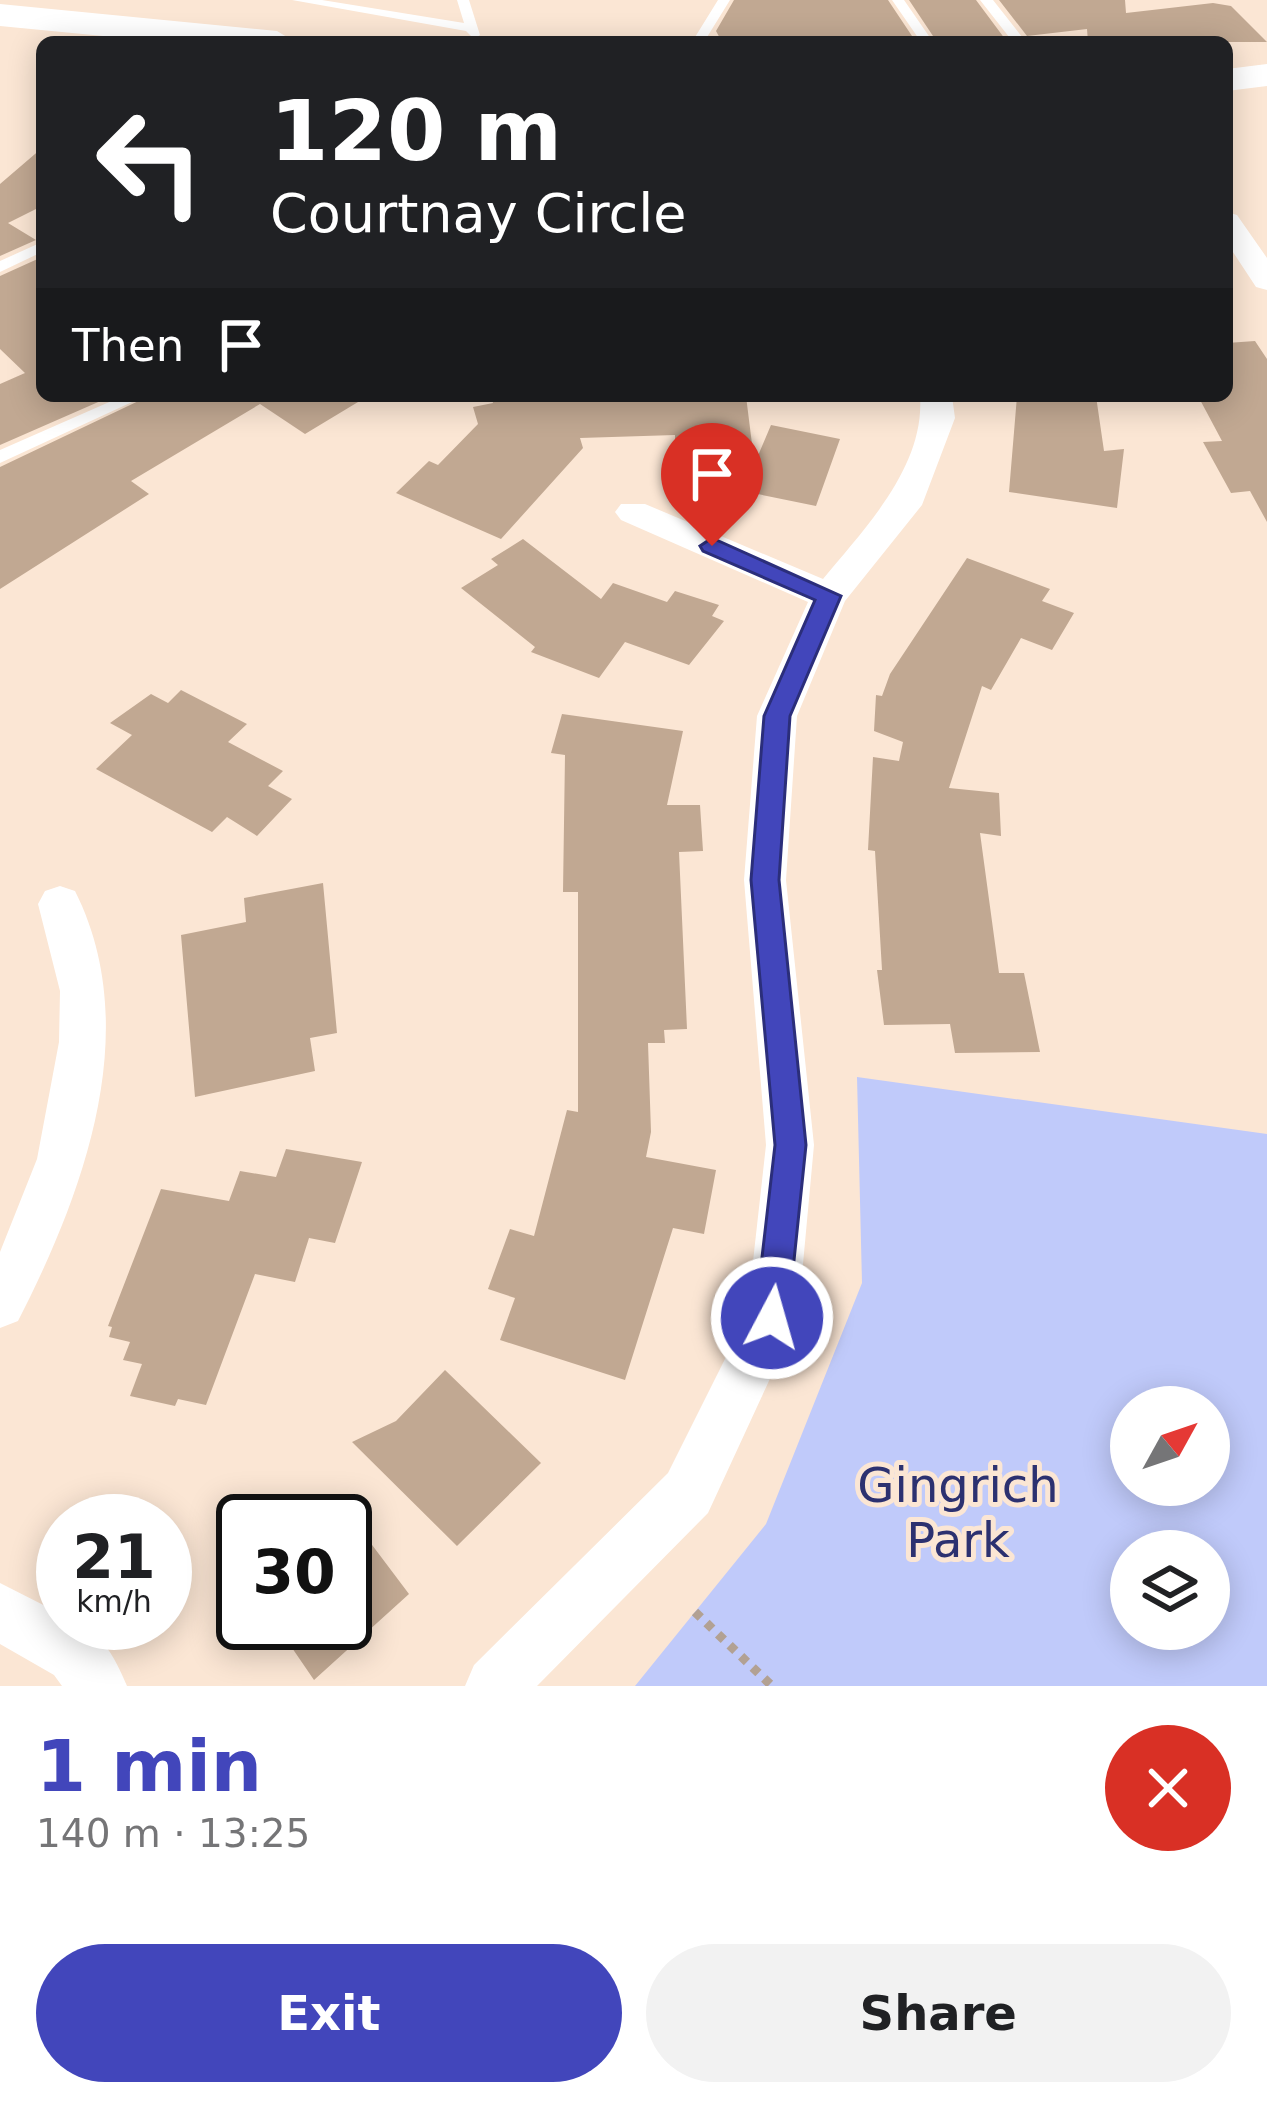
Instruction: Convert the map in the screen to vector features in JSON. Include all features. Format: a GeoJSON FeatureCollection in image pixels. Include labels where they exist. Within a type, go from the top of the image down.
{"type":"FeatureCollection","features":[{"type":"Feature","properties":{"kind":"main road"},"geometry":{"type":"LineString","coordinates":[[0,15],[215,36]]}},
{"type":"Feature","properties":{"kind":"main road"},"geometry":{"type":"LineString","coordinates":[[1233,79],[1267,76]]}},
{"type":"Feature","properties":{"kind":"street"},"geometry":{"type":"LineString","coordinates":[[1233,230],[1267,281]]}},
{"type":"Feature","properties":{"kind":"street"},"geometry":{"type":"LineString","coordinates":[[495,1686],[688,1492],[772,1318],[790,1145],[765,880],[777,716],[829,596],[904,505],[938,418],[936,402]]}},
{"type":"Feature","properties":{"kind":"street"},"geometry":{"type":"LineString","coordinates":[[633,512],[829,596]]}},
{"type":"Feature","properties":{"kind":"street"},"geometry":{"type":"LineString","coordinates":[[0,1303],[28,1254],[72,1116],[83,1001],[60,904]]}},
{"type":"Feature","properties":{"kind":"street"},"geometry":{"type":"LineString","coordinates":[[0,1612],[75,1654],[97,1686]]}},
{"type":"Feature","properties":{"kind":"lane"},"geometry":{"type":"LineString","coordinates":[[298,0],[474,35],[463,0]]}},
{"type":"Feature","properties":{"kind":"lane"},"geometry":{"type":"LineString","coordinates":[[702,36],[724,0]]}},
{"type":"Feature","properties":{"kind":"lane"},"geometry":{"type":"LineString","coordinates":[[898,0],[923,36]]}},
{"type":"Feature","properties":{"kind":"lane"},"geometry":{"type":"LineString","coordinates":[[986,0],[1015,36]]}},
{"type":"Feature","properties":{"kind":"lane"},"geometry":{"type":"LineString","coordinates":[[0,267],[36,249]]}},
{"type":"Feature","properties":{"kind":"lane"},"geometry":{"type":"LineString","coordinates":[[0,457],[124,402]]}},
{"type":"Feature","properties":{"kind":"path"},"geometry":{"type":"LineString","coordinates":[[695,1612],[772,1686]]}},
{"type":"Feature","properties":{"kind":"green space","name":"Gingrich Park"},"geometry":{"type":"Polygon","coordinates":[[[857,1077],[1267,1134],[1267,1686],[635,1686],[766,1524],[862,1283],[857,1077]]]}},
{"type":"Feature","properties":{"kind":"building"},"geometry":{"type":"Polygon","coordinates":[[[734,0],[888,0],[912,36],[719,36],[716,31],[734,0]]]}},
{"type":"Feature","properties":{"kind":"building"},"geometry":{"type":"Polygon","coordinates":[[[909,0],[976,0],[1003,36],[933,36],[909,0]]]}},
{"type":"Feature","properties":{"kind":"building"},"geometry":{"type":"Polygon","coordinates":[[[999,0],[1125,0],[1126,13],[1213,3],[1231,6],[1267,42],[1233,42],[1233,36],[1088,36],[1087,29],[1027,36],[999,0]]]}},
{"type":"Feature","properties":{"kind":"building"},"geometry":{"type":"Polygon","coordinates":[[[36,153],[36,209],[8,223],[36,240],[0,256],[0,184],[36,153]]]}},
{"type":"Feature","properties":{"kind":"building"},"geometry":{"type":"Polygon","coordinates":[[[36,260],[36,402],[98,402],[0,445],[0,384],[25,373],[0,349],[0,276],[36,260]]]}},
{"type":"Feature","properties":{"kind":"building"},"geometry":{"type":"Polygon","coordinates":[[[1255,341],[1267,359],[1267,522],[1250,491],[1231,493],[1203,442],[1222,441],[1201,402],[1233,402],[1233,343],[1255,341]]]}},
{"type":"Feature","properties":{"kind":"building"},"geometry":{"type":"Polygon","coordinates":[[[136,402],[358,402],[305,434],[260,404],[131,481],[149,494],[0,589],[0,467],[136,402]]]}},
{"type":"Feature","properties":{"kind":"building"},"geometry":{"type":"Polygon","coordinates":[[[747,402],[752,444],[675,445],[675,435],[580,438],[583,448],[501,539],[396,493],[429,461],[438,465],[478,424],[473,407],[493,403],[747,402]]]}},
{"type":"Feature","properties":{"kind":"building"},"geometry":{"type":"Polygon","coordinates":[[[1016,402],[1097,402],[1104,451],[1124,449],[1117,508],[1009,492],[1016,402]]]}},
{"type":"Feature","properties":{"kind":"building"},"geometry":{"type":"Polygon","coordinates":[[[771,425],[840,439],[816,506],[743,491],[771,425]]]}},
{"type":"Feature","properties":{"kind":"building"},"geometry":{"type":"Polygon","coordinates":[[[523,539],[601,599],[613,583],[667,602],[675,591],[719,605],[712,616],[724,621],[689,665],[625,642],[599,678],[531,652],[535,647],[461,588],[498,565],[491,559],[523,539]]]}},
{"type":"Feature","properties":{"kind":"building"},"geometry":{"type":"Polygon","coordinates":[[[967,558],[1050,589],[1042,601],[1074,613],[1052,650],[1021,638],[991,690],[982,686],[949,788],[999,793],[1001,836],[980,833],[999,973],[1024,973],[1040,1052],[955,1053],[950,1024],[884,1025],[877,970],[882,970],[875,851],[868,850],[873,757],[899,761],[903,742],[874,731],[876,695],[882,696],[890,674],[967,558]]]}},
{"type":"Feature","properties":{"kind":"building"},"geometry":{"type":"Polygon","coordinates":[[[181,690],[247,724],[228,742],[283,771],[268,786],[292,799],[257,836],[227,817],[212,832],[96,769],[132,735],[110,723],[151,694],[168,703],[181,690]]]}},
{"type":"Feature","properties":{"kind":"building"},"geometry":{"type":"Polygon","coordinates":[[[562,714],[683,731],[667,805],[700,805],[703,851],[679,852],[687,1029],[664,1030],[665,1043],[648,1043],[651,1132],[646,1157],[716,1170],[704,1234],[673,1228],[625,1380],[500,1340],[515,1298],[488,1289],[510,1229],[534,1236],[567,1110],[578,1112],[578,892],[563,892],[565,755],[551,753],[562,714]]]}},
{"type":"Feature","properties":{"kind":"building"},"geometry":{"type":"Polygon","coordinates":[[[323,883],[337,1033],[310,1038],[315,1071],[195,1097],[181,935],[246,922],[244,898],[323,883]]]}},
{"type":"Feature","properties":{"kind":"building"},"geometry":{"type":"Polygon","coordinates":[[[286,1149],[362,1162],[335,1243],[309,1238],[295,1282],[255,1274],[206,1405],[178,1399],[175,1406],[130,1396],[142,1364],[123,1360],[130,1342],[109,1337],[112,1327],[108,1326],[161,1189],[229,1201],[240,1171],[276,1177],[286,1149]]]}},
{"type":"Feature","properties":{"kind":"building"},"geometry":{"type":"Polygon","coordinates":[[[445,1370],[541,1463],[457,1546],[352,1442],[396,1421],[445,1370]]]}},
{"type":"Feature","properties":{"kind":"building"},"geometry":{"type":"Polygon","coordinates":[[[372,1545],[409,1594],[372,1627],[372,1545]]]}},
{"type":"Feature","properties":{"kind":"building"},"geometry":{"type":"Polygon","coordinates":[[[293,1650],[347,1650],[314,1680],[293,1650]]]}},
{"type":"Feature","properties":{"kind":"route"},"geometry":{"type":"LineString","coordinates":[[712,546],[829,596],[777,716],[765,880],[790,1145],[772,1318]]}}]}
